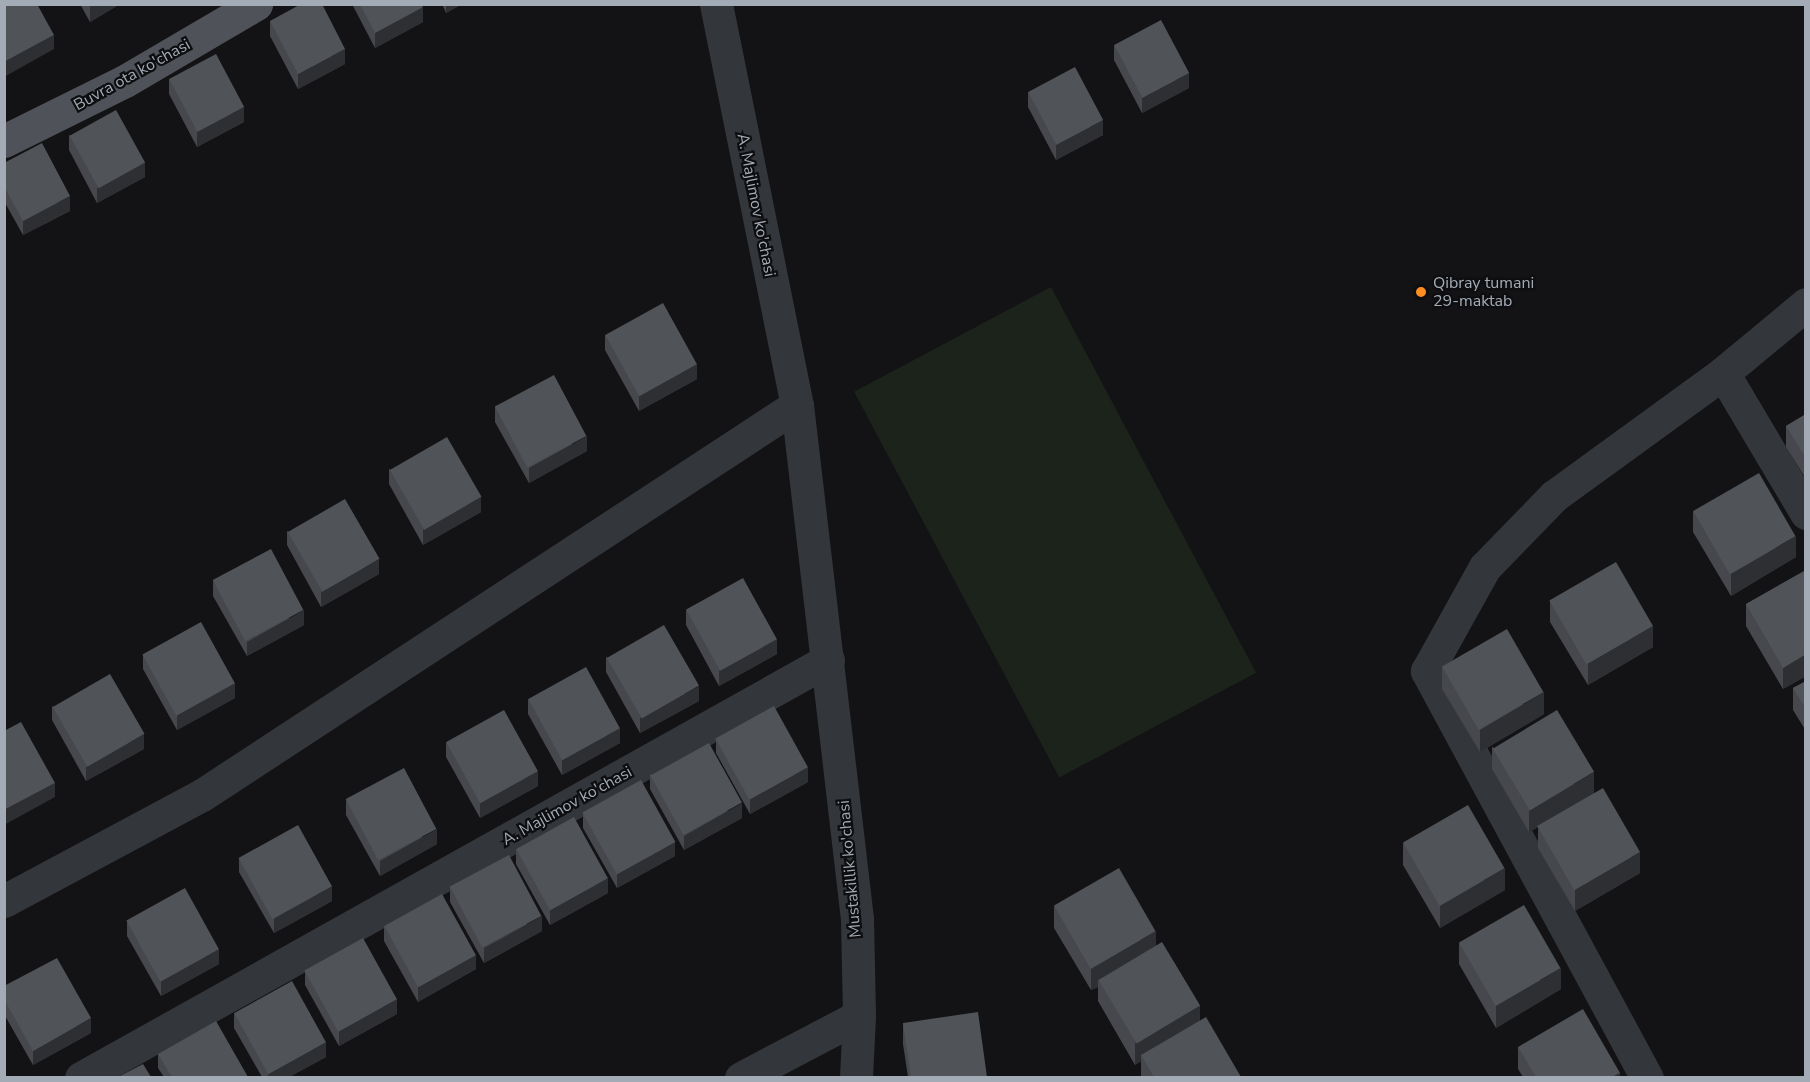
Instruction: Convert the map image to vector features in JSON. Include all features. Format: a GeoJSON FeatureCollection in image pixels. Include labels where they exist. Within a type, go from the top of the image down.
{"type":"FeatureCollection","features":[{"type":"Feature","properties":{"kind":"main road","name":"Buvra ota ko'chasi"},"geometry":{"type":"LineString","coordinates":[[4,141],[125,81],[256,4]]}},
{"type":"Feature","properties":{"kind":"street","name":"A. Majlimov ko'chasi"},"geometry":{"type":"LineString","coordinates":[[81,1077],[828,660],[797,405],[716,4]]}},
{"type":"Feature","properties":{"kind":"street"},"geometry":{"type":"LineString","coordinates":[[1647,1077],[1427,671],[1485,567],[1554,496],[1723,373],[1806,304]]}},
{"type":"Feature","properties":{"kind":"street"},"geometry":{"type":"LineString","coordinates":[[1723,373],[1806,513]]}},
{"type":"Feature","properties":{"kind":"street"},"geometry":{"type":"LineString","coordinates":[[4,902],[202,795],[797,405]]}},
{"type":"Feature","properties":{"kind":"street","name":"Mustakillik ko'chasi"},"geometry":{"type":"LineString","coordinates":[[828,660],[857,919],[859,1016],[856,1077]]}},
{"type":"Feature","properties":{"kind":"street"},"geometry":{"type":"LineString","coordinates":[[741,1077],[859,1016]]}},
{"type":"Feature","properties":{"kind":"shaded area"},"geometry":{"type":"Polygon","coordinates":[[[1051,287],[1256,673],[1059,778],[854,392],[1051,287]]]}},
{"type":"Feature","properties":{"kind":"building"},"geometry":{"type":"Polygon","coordinates":[[[4,4],[37,4],[54,35],[4,62],[4,4]]]}},
{"type":"Feature","properties":{"kind":"building"},"geometry":{"type":"Polygon","coordinates":[[[301,4],[322,4],[345,49],[298,74],[270,21],[301,4]]]}},
{"type":"Feature","properties":{"kind":"building"},"geometry":{"type":"Polygon","coordinates":[[[360,4],[421,4],[423,7],[375,33],[360,4]]]}},
{"type":"Feature","properties":{"kind":"building"},"geometry":{"type":"Polygon","coordinates":[[[1161,20],[1189,73],[1142,98],[1114,45],[1161,20]]]}},
{"type":"Feature","properties":{"kind":"building"},"geometry":{"type":"Polygon","coordinates":[[[216,54],[244,107],[197,132],[169,79],[216,54]]]}},
{"type":"Feature","properties":{"kind":"building"},"geometry":{"type":"Polygon","coordinates":[[[1075,67],[1103,120],[1056,145],[1028,92],[1075,67]]]}},
{"type":"Feature","properties":{"kind":"building"},"geometry":{"type":"Polygon","coordinates":[[[116,110],[145,162],[99,188],[70,136],[116,110]]]}},
{"type":"Feature","properties":{"kind":"building"},"geometry":{"type":"Polygon","coordinates":[[[42,143],[70,196],[23,221],[4,186],[4,163],[42,143]]]}},
{"type":"Feature","properties":{"kind":"building"},"geometry":{"type":"Polygon","coordinates":[[[663,303],[697,364],[639,396],[605,335],[663,303]]]}},
{"type":"Feature","properties":{"kind":"building"},"geometry":{"type":"Polygon","coordinates":[[[554,375],[586,436],[527,467],[495,406],[554,375]]]}},
{"type":"Feature","properties":{"kind":"building"},"geometry":{"type":"Polygon","coordinates":[[[1806,414],[1806,458],[1786,426],[1806,414]]]}},
{"type":"Feature","properties":{"kind":"building"},"geometry":{"type":"Polygon","coordinates":[[[447,437],[482,497],[424,530],[390,470],[447,437]]]}},
{"type":"Feature","properties":{"kind":"building"},"geometry":{"type":"Polygon","coordinates":[[[1759,473],[1796,536],[1730,574],[1693,511],[1759,473]]]}},
{"type":"Feature","properties":{"kind":"building"},"geometry":{"type":"Polygon","coordinates":[[[345,499],[380,559],[322,592],[288,532],[345,499]]]}},
{"type":"Feature","properties":{"kind":"building"},"geometry":{"type":"Polygon","coordinates":[[[271,549],[303,610],[245,641],[213,580],[271,549]]]}},
{"type":"Feature","properties":{"kind":"building"},"geometry":{"type":"Polygon","coordinates":[[[1616,562],[1653,626],[1586,665],[1549,600],[1616,562]]]}},
{"type":"Feature","properties":{"kind":"building"},"geometry":{"type":"Polygon","coordinates":[[[1806,570],[1806,654],[1783,668],[1746,604],[1806,570]]]}},
{"type":"Feature","properties":{"kind":"building"},"geometry":{"type":"Polygon","coordinates":[[[743,578],[777,639],[720,671],[686,610],[743,578]]]}},
{"type":"Feature","properties":{"kind":"building"},"geometry":{"type":"Polygon","coordinates":[[[201,622],[235,683],[176,716],[142,654],[201,622]]]}},
{"type":"Feature","properties":{"kind":"building"},"geometry":{"type":"Polygon","coordinates":[[[664,625],[699,686],[642,719],[607,658],[664,625]]]}},
{"type":"Feature","properties":{"kind":"building"},"geometry":{"type":"Polygon","coordinates":[[[1507,629],[1544,692],[1479,730],[1442,666],[1507,629]]]}},
{"type":"Feature","properties":{"kind":"building"},"geometry":{"type":"Polygon","coordinates":[[[586,667],[620,728],[562,760],[528,699],[586,667]]]}},
{"type":"Feature","properties":{"kind":"building"},"geometry":{"type":"Polygon","coordinates":[[[110,674],[144,734],[87,767],[53,707],[110,674]]]}},
{"type":"Feature","properties":{"kind":"building"},"geometry":{"type":"Polygon","coordinates":[[[1806,681],[1806,709],[1793,688],[1806,681]]]}},
{"type":"Feature","properties":{"kind":"building"},"geometry":{"type":"Polygon","coordinates":[[[774,706],[808,767],[749,800],[715,738],[774,706]]]}},
{"type":"Feature","properties":{"kind":"building"},"geometry":{"type":"Polygon","coordinates":[[[504,710],[538,771],[480,803],[446,742],[504,710]]]}},
{"type":"Feature","properties":{"kind":"building"},"geometry":{"type":"Polygon","coordinates":[[[1557,710],[1594,772],[1530,810],[1493,749],[1557,710]]]}},
{"type":"Feature","properties":{"kind":"building"},"geometry":{"type":"Polygon","coordinates":[[[21,722],[55,783],[4,810],[4,731],[21,722]]]}},
{"type":"Feature","properties":{"kind":"building"},"geometry":{"type":"Polygon","coordinates":[[[709,743],[742,802],[683,835],[650,775],[709,743]]]}},
{"type":"Feature","properties":{"kind":"building"},"geometry":{"type":"Polygon","coordinates":[[[404,768],[436,829],[378,860],[346,799],[404,768]]]}},
{"type":"Feature","properties":{"kind":"building"},"geometry":{"type":"Polygon","coordinates":[[[641,780],[675,842],[617,875],[582,812],[641,780]]]}},
{"type":"Feature","properties":{"kind":"building"},"geometry":{"type":"Polygon","coordinates":[[[1603,788],[1640,852],[1574,890],[1537,826],[1603,788]]]}},
{"type":"Feature","properties":{"kind":"building"},"geometry":{"type":"Polygon","coordinates":[[[1468,805],[1504,868],[1440,906],[1403,842],[1468,805]]]}},
{"type":"Feature","properties":{"kind":"building"},"geometry":{"type":"Polygon","coordinates":[[[574,817],[608,878],[550,910],[516,849],[574,817]]]}},
{"type":"Feature","properties":{"kind":"building"},"geometry":{"type":"Polygon","coordinates":[[[298,825],[332,886],[272,919],[239,858],[298,825]]]}},
{"type":"Feature","properties":{"kind":"building"},"geometry":{"type":"Polygon","coordinates":[[[509,855],[541,916],[482,947],[450,886],[509,855]]]}},
{"type":"Feature","properties":{"kind":"building"},"geometry":{"type":"Polygon","coordinates":[[[1119,868],[1156,931],[1091,969],[1054,906],[1119,868]]]}},
{"type":"Feature","properties":{"kind":"building"},"geometry":{"type":"Polygon","coordinates":[[[185,888],[219,949],[160,982],[126,920],[185,888]]]}},
{"type":"Feature","properties":{"kind":"building"},"geometry":{"type":"Polygon","coordinates":[[[442,894],[476,955],[418,987],[384,926],[442,894]]]}},
{"type":"Feature","properties":{"kind":"building"},"geometry":{"type":"Polygon","coordinates":[[[1524,905],[1560,968],[1496,1006],[1459,943],[1524,905]]]}},
{"type":"Feature","properties":{"kind":"building"},"geometry":{"type":"Polygon","coordinates":[[[363,938],[397,999],[338,1032],[304,970],[363,938]]]}},
{"type":"Feature","properties":{"kind":"building"},"geometry":{"type":"Polygon","coordinates":[[[1162,942],[1200,1005],[1137,1044],[1099,980],[1162,942]]]}},
{"type":"Feature","properties":{"kind":"building"},"geometry":{"type":"Polygon","coordinates":[[[57,958],[91,1018],[33,1051],[4,999],[4,986],[57,958]]]}},
{"type":"Feature","properties":{"kind":"building"},"geometry":{"type":"Polygon","coordinates":[[[292,981],[326,1042],[268,1074],[234,1013],[292,981]]]}},
{"type":"Feature","properties":{"kind":"building"},"geometry":{"type":"Polygon","coordinates":[[[1583,1009],[1620,1073],[1612,1077],[1536,1077],[1518,1047],[1583,1009]]]}},
{"type":"Feature","properties":{"kind":"building"},"geometry":{"type":"Polygon","coordinates":[[[978,1012],[987,1077],[911,1077],[903,1023],[978,1012]]]}},
{"type":"Feature","properties":{"kind":"building"},"geometry":{"type":"Polygon","coordinates":[[[1206,1017],[1241,1077],[1154,1077],[1141,1055],[1206,1017]]]}},
{"type":"Feature","properties":{"kind":"building"},"geometry":{"type":"Polygon","coordinates":[[[216,1021],[248,1077],[172,1077],[158,1054],[216,1021]]]}},
{"type":"Feature","properties":{"kind":"building"},"geometry":{"type":"Polygon","coordinates":[[[143,1064],[151,1077],[118,1077],[143,1064]]]}},
{"type":"Feature","properties":{"kind":"place","name":"Qibray tumani 29-maktab"},"geometry":{"type":"Point","coordinates":[1421,292]}}]}
